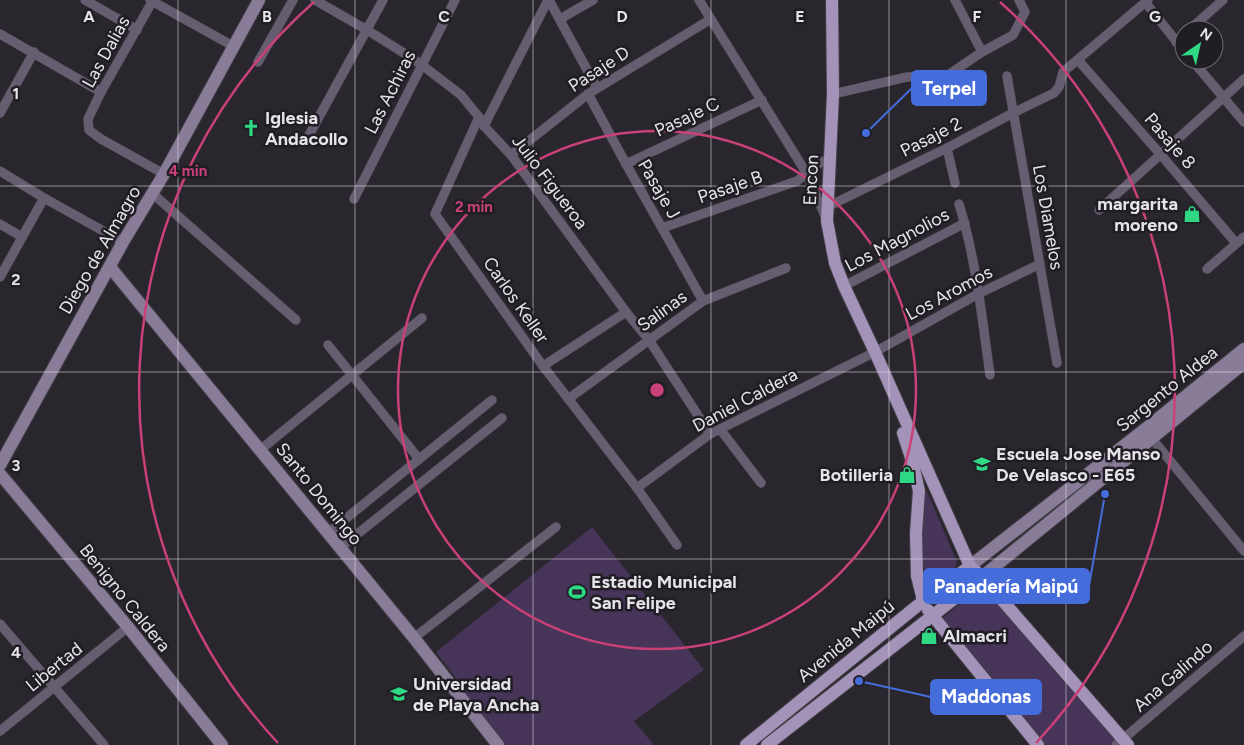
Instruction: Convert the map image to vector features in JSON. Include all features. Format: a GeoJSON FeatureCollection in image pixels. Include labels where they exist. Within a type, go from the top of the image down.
{"type":"FeatureCollection","features":[{"type":"Feature","properties":{"kind":"main road","name":"Encon"},"geometry":{"type":"LineString","coordinates":[[832,0],[833,94],[827,220],[835,263],[970,566]]}},
{"type":"Feature","properties":{"kind":"main road","name":"Encon"},"geometry":{"type":"LineString","coordinates":[[875,352],[913,464],[919,491],[916,533],[917,576],[922,602]]}},
{"type":"Feature","properties":{"kind":"main road"},"geometry":{"type":"LineString","coordinates":[[970,566],[982,577],[1122,743]]}},
{"type":"Feature","properties":{"kind":"main road","name":"Avenida Maipú"},"geometry":{"type":"LineString","coordinates":[[751,744],[922,602],[970,566]]}},
{"type":"Feature","properties":{"kind":"main road","name":"Avenida Maipú"},"geometry":{"type":"LineString","coordinates":[[767,745],[982,577]]}},
{"type":"Feature","properties":{"kind":"main road"},"geometry":{"type":"LineString","coordinates":[[922,602],[1038,745]]}},
{"type":"Feature","properties":{"kind":"street"},"geometry":{"type":"LineString","coordinates":[[85,0],[136,30]]}},
{"type":"Feature","properties":{"kind":"street","name":"Diego de Almagro"},"geometry":{"type":"LineString","coordinates":[[0,465],[123,242],[164,174],[259,0]]}},
{"type":"Feature","properties":{"kind":"street"},"geometry":{"type":"LineString","coordinates":[[258,62],[293,0]]}},
{"type":"Feature","properties":{"kind":"street","name":"Julio Figueroa"},"geometry":{"type":"LineString","coordinates":[[315,0],[422,65],[460,95],[511,155],[626,312],[649,340],[710,434]]}},
{"type":"Feature","properties":{"kind":"street"},"geometry":{"type":"LineString","coordinates":[[308,137],[384,0]]}},
{"type":"Feature","properties":{"kind":"street","name":"Las Achiras"},"geometry":{"type":"LineString","coordinates":[[354,199],[456,0]]}},
{"type":"Feature","properties":{"kind":"street"},"geometry":{"type":"LineString","coordinates":[[549,0],[597,88]]}},
{"type":"Feature","properties":{"kind":"street","name":"Carlos Keller"},"geometry":{"type":"LineString","coordinates":[[549,0],[482,122],[435,214],[543,366],[637,488],[677,545]]}},
{"type":"Feature","properties":{"kind":"street"},"geometry":{"type":"LineString","coordinates":[[560,20],[593,0]]}},
{"type":"Feature","properties":{"kind":"street"},"geometry":{"type":"LineString","coordinates":[[699,0],[808,174],[827,220]]}},
{"type":"Feature","properties":{"kind":"street"},"geometry":{"type":"LineString","coordinates":[[955,0],[982,52]]}},
{"type":"Feature","properties":{"kind":"street"},"geometry":{"type":"LineString","coordinates":[[833,94],[907,77],[948,75],[982,52],[1013,35],[1025,12],[1019,0]]}},
{"type":"Feature","properties":{"kind":"street"},"geometry":{"type":"LineString","coordinates":[[1200,20],[1223,0]]}},
{"type":"Feature","properties":{"kind":"street"},"geometry":{"type":"LineString","coordinates":[[151,1],[233,46]]}},
{"type":"Feature","properties":{"kind":"street","name":"Las Dalias"},"geometry":{"type":"LineString","coordinates":[[151,1],[88,119],[89,130],[101,139],[164,174]]}},
{"type":"Feature","properties":{"kind":"street"},"geometry":{"type":"LineString","coordinates":[[1078,60],[1147,1],[1174,39]]}},
{"type":"Feature","properties":{"kind":"street","name":"Pasaje D"},"geometry":{"type":"LineString","coordinates":[[511,155],[588,94],[711,19]]}},
{"type":"Feature","properties":{"kind":"street"},"geometry":{"type":"LineString","coordinates":[[0,34],[101,92]]}},
{"type":"Feature","properties":{"kind":"street"},"geometry":{"type":"LineString","coordinates":[[0,113],[34,52]]}},
{"type":"Feature","properties":{"kind":"street","name":"Pasaje 2"},"geometry":{"type":"LineString","coordinates":[[827,207],[1054,93],[1059,87],[1063,72],[1078,60]]}},
{"type":"Feature","properties":{"kind":"street","name":"Pasaje 8"},"geometry":{"type":"LineString","coordinates":[[1078,60],[1236,243]]}},
{"type":"Feature","properties":{"kind":"street"},"geometry":{"type":"LineString","coordinates":[[1200,70],[1244,122]]}},
{"type":"Feature","properties":{"kind":"street","name":"Los Diamelos"},"geometry":{"type":"LineString","coordinates":[[1007,76],[1058,363]]}},
{"type":"Feature","properties":{"kind":"street"},"geometry":{"type":"LineString","coordinates":[[1099,210],[1244,79]]}},
{"type":"Feature","properties":{"kind":"street","name":"Pasaje J"},"geometry":{"type":"LineString","coordinates":[[588,94],[704,301]]}},
{"type":"Feature","properties":{"kind":"street","name":"Pasaje C"},"geometry":{"type":"LineString","coordinates":[[626,164],[762,100]]}},
{"type":"Feature","properties":{"kind":"street"},"geometry":{"type":"LineString","coordinates":[[946,148],[955,183]]}},
{"type":"Feature","properties":{"kind":"street","name":"Pasaje B"},"geometry":{"type":"LineString","coordinates":[[662,228],[798,181],[821,162],[830,159]]}},
{"type":"Feature","properties":{"kind":"street"},"geometry":{"type":"LineString","coordinates":[[0,172],[123,242]]}},
{"type":"Feature","properties":{"kind":"street"},"geometry":{"type":"LineString","coordinates":[[152,194],[296,320]]}},
{"type":"Feature","properties":{"kind":"street"},"geometry":{"type":"LineString","coordinates":[[0,277],[44,198]]}},
{"type":"Feature","properties":{"kind":"street"},"geometry":{"type":"LineString","coordinates":[[960,204],[978,294],[990,375]]}},
{"type":"Feature","properties":{"kind":"street","name":"Los Magnolios"},"geometry":{"type":"LineString","coordinates":[[844,286],[965,223]]}},
{"type":"Feature","properties":{"kind":"street"},"geometry":{"type":"LineString","coordinates":[[0,224],[22,237]]}},
{"type":"Feature","properties":{"kind":"street"},"geometry":{"type":"LineString","coordinates":[[1207,269],[1244,237]]}},
{"type":"Feature","properties":{"kind":"street","name":"Los Aromos"},"geometry":{"type":"LineString","coordinates":[[875,352],[978,294],[1040,264]]}},
{"type":"Feature","properties":{"kind":"street","name":"Santo Domingo"},"geometry":{"type":"LineString","coordinates":[[110,267],[414,638],[498,745]]}},
{"type":"Feature","properties":{"kind":"street","name":"Salinas"},"geometry":{"type":"LineString","coordinates":[[568,400],[704,301],[786,268]]}},
{"type":"Feature","properties":{"kind":"street","name":"Salinas"},"geometry":{"type":"LineString","coordinates":[[543,366],[626,312]]}},
{"type":"Feature","properties":{"kind":"street"},"geometry":{"type":"LineString","coordinates":[[260,450],[422,318]]}},
{"type":"Feature","properties":{"kind":"street"},"geometry":{"type":"LineString","coordinates":[[328,345],[419,459]]}},
{"type":"Feature","properties":{"kind":"street","name":"Sargento Aldea"},"geometry":{"type":"LineString","coordinates":[[982,577],[1148,434],[1244,348]]}},
{"type":"Feature","properties":{"kind":"street","name":"Daniel Caldera"},"geometry":{"type":"LineString","coordinates":[[637,488],[710,434],[875,352]]}},
{"type":"Feature","properties":{"kind":"street","name":"Sargento Aldea"},"geometry":{"type":"LineString","coordinates":[[970,566],[1244,363]]}},
{"type":"Feature","properties":{"kind":"street"},"geometry":{"type":"LineString","coordinates":[[328,533],[492,400]]}},
{"type":"Feature","properties":{"kind":"street"},"geometry":{"type":"LineString","coordinates":[[340,548],[502,418]]}},
{"type":"Feature","properties":{"kind":"street"},"geometry":{"type":"LineString","coordinates":[[720,429],[761,483]]}},
{"type":"Feature","properties":{"kind":"street"},"geometry":{"type":"LineString","coordinates":[[1148,434],[1244,551]]}},
{"type":"Feature","properties":{"kind":"street","name":"Benigno Caldera"},"geometry":{"type":"LineString","coordinates":[[0,474],[128,627],[220,744]]}},
{"type":"Feature","properties":{"kind":"street"},"geometry":{"type":"LineString","coordinates":[[414,638],[556,527]]}},
{"type":"Feature","properties":{"kind":"street"},"geometry":{"type":"LineString","coordinates":[[0,624],[104,745]]}},
{"type":"Feature","properties":{"kind":"street","name":"Libertad"},"geometry":{"type":"LineString","coordinates":[[0,731],[128,627]]}},
{"type":"Feature","properties":{"kind":"street","name":"Ana Galindo"},"geometry":{"type":"LineString","coordinates":[[1122,743],[1244,636]]}},
{"type":"Feature","properties":{"kind":"shaded area"},"geometry":{"type":"Polygon","coordinates":[[[927,491],[957,562],[954,570],[936,582],[927,575],[920,547],[923,505],[927,491]]]}},
{"type":"Feature","properties":{"kind":"shaded area","name":"Estadio Municipal San Felipe"},"geometry":{"type":"Polygon","coordinates":[[[592,527],[704,670],[634,721],[654,745],[500,745],[450,682],[456,678],[436,652],[592,527]]]}},
{"type":"Feature","properties":{"kind":"shaded area"},"geometry":{"type":"Polygon","coordinates":[[[983,585],[1123,745],[1045,745],[940,620],[983,585]]]}},
{"type":"Feature","properties":{"kind":"place","name":"Iglesia Andacollo"},"geometry":{"type":"Point","coordinates":[251,128]}},
{"type":"Feature","properties":{"kind":"place","name":"Terpel"},"geometry":{"type":"Point","coordinates":[866,133]}},
{"type":"Feature","properties":{"kind":"place","name":"margarita moreno"},"geometry":{"type":"Point","coordinates":[1192,214]}},
{"type":"Feature","properties":{"kind":"place","name":"Escuela Jose Manso De Velasco - E65"},"geometry":{"type":"Point","coordinates":[982,464]}},
{"type":"Feature","properties":{"kind":"place","name":"Botilleria"},"geometry":{"type":"Point","coordinates":[907,475]}},
{"type":"Feature","properties":{"kind":"place","name":"Panadería Maipú"},"geometry":{"type":"Point","coordinates":[1105,494]}},
{"type":"Feature","properties":{"kind":"place","name":"Estadio Municipal San Felipe"},"geometry":{"type":"Point","coordinates":[577,592]}},
{"type":"Feature","properties":{"kind":"place","name":"Almacri"},"geometry":{"type":"Point","coordinates":[929,636]}},
{"type":"Feature","properties":{"kind":"place","name":"Maddonas"},"geometry":{"type":"Point","coordinates":[859,681]}},
{"type":"Feature","properties":{"kind":"place","name":"Universidad de Playa Ancha"},"geometry":{"type":"Point","coordinates":[399,694]}}]}
